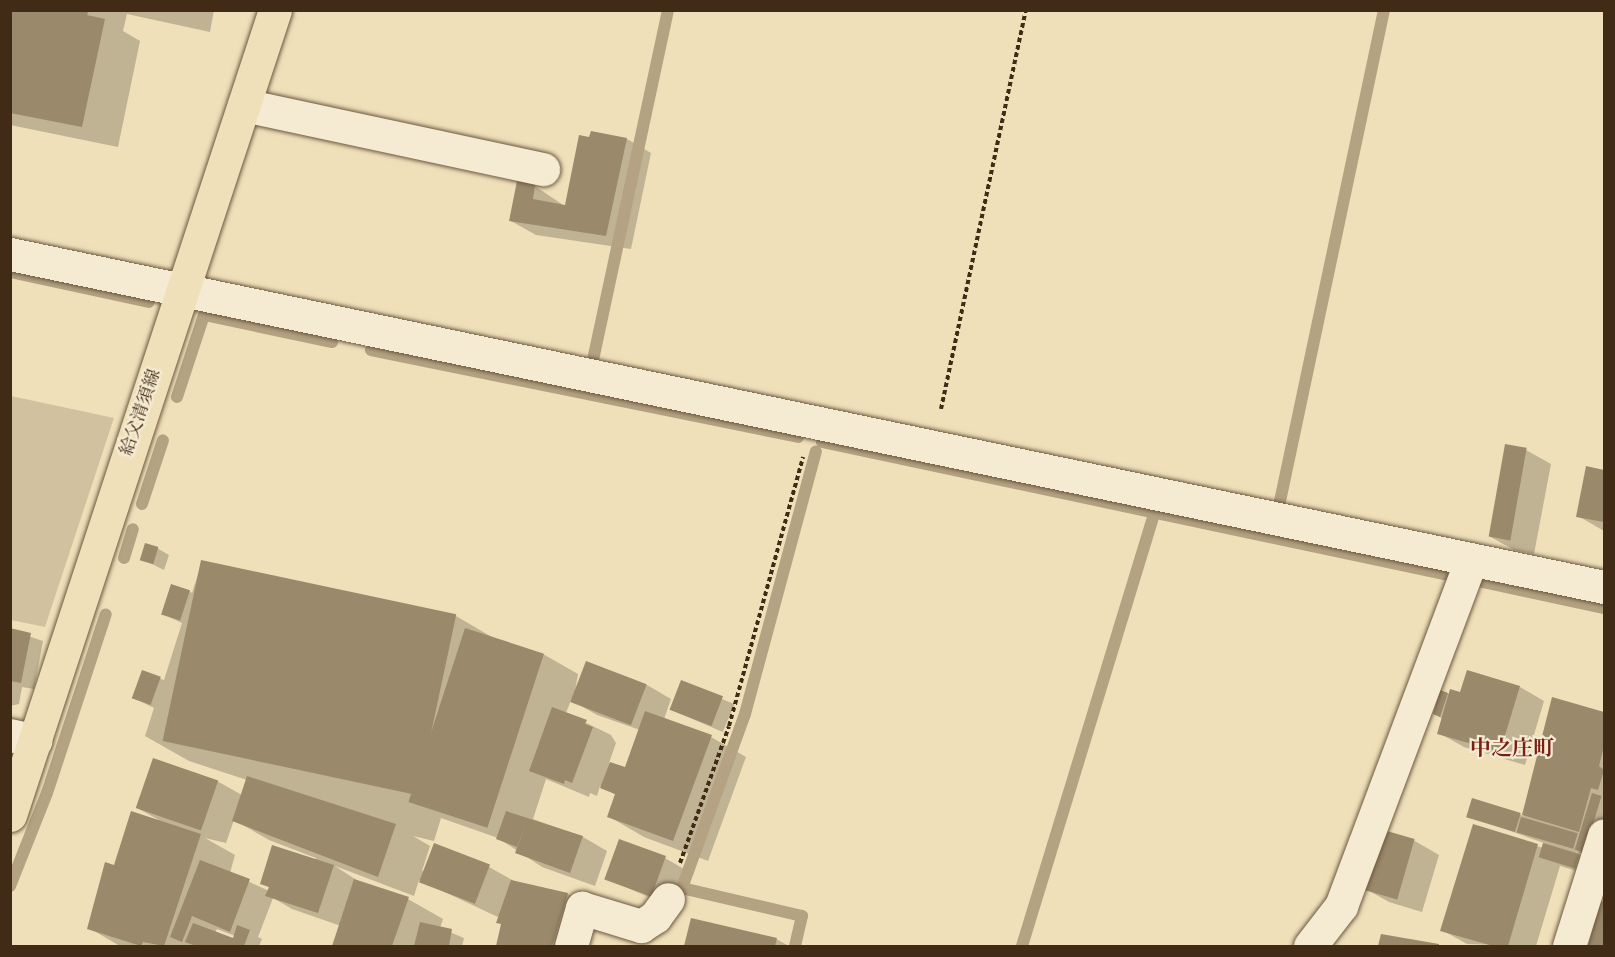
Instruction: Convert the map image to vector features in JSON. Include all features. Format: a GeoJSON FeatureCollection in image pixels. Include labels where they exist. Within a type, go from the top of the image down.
{"type":"FeatureCollection","features":[{"type":"Feature","properties":{"kind":"main road","name":"給父清須線"},"geometry":{"type":"LineString","coordinates":[[10,815],[23,738],[183,290],[275,10]]}},
{"type":"Feature","properties":{"kind":"street"},"geometry":{"type":"LineString","coordinates":[[244,105],[543,169]]}},
{"type":"Feature","properties":{"kind":"street"},"geometry":{"type":"LineString","coordinates":[[10,254],[1605,587]]}},
{"type":"Feature","properties":{"kind":"street"},"geometry":{"type":"LineString","coordinates":[[1310,946],[1341,906],[1471,560]]}},
{"type":"Feature","properties":{"kind":"street"},"geometry":{"type":"LineString","coordinates":[[1569,946],[1605,835]]}},
{"type":"Feature","properties":{"kind":"street"},"geometry":{"type":"LineString","coordinates":[[571,946],[582,908],[641,926],[655,917],[668,899]]}},
{"type":"Feature","properties":{"kind":"path"},"geometry":{"type":"LineString","coordinates":[[933,447],[1026,10]]}},
{"type":"Feature","properties":{"kind":"path"},"geometry":{"type":"LineString","coordinates":[[668,899],[729,726],[812,422]]}},
{"type":"Feature","properties":{"kind":"shaded area"},"geometry":{"type":"Polygon","coordinates":[[[11,396],[114,418],[45,627],[11,620],[11,396]]]}},
{"type":"Feature","properties":{"kind":"building"},"geometry":{"type":"Polygon","coordinates":[[[10,10],[89,10],[87,15],[105,19],[82,127],[10,113],[10,10]]]}},
{"type":"Feature","properties":{"kind":"building"},"geometry":{"type":"Polygon","coordinates":[[[591,131],[627,138],[606,236],[509,221],[517,181],[535,185],[533,199],[565,205],[579,135],[589,137],[591,131]]]}},
{"type":"Feature","properties":{"kind":"building"},"geometry":{"type":"Polygon","coordinates":[[[1505,444],[1527,448],[1510,540],[1489,537],[1505,444]]]}},
{"type":"Feature","properties":{"kind":"building"},"geometry":{"type":"Polygon","coordinates":[[[1586,466],[1604,470],[1604,522],[1576,517],[1586,466]]]}},
{"type":"Feature","properties":{"kind":"building"},"geometry":{"type":"Polygon","coordinates":[[[145,543],[158,547],[153,564],[140,560],[145,543]]]}},
{"type":"Feature","properties":{"kind":"building"},"geometry":{"type":"Polygon","coordinates":[[[201,560],[456,614],[418,795],[163,741],[201,560]]]}},
{"type":"Feature","properties":{"kind":"building"},"geometry":{"type":"Polygon","coordinates":[[[171,584],[190,590],[180,621],[161,614],[171,584]]]}},
{"type":"Feature","properties":{"kind":"building"},"geometry":{"type":"Polygon","coordinates":[[[10,628],[31,633],[21,683],[10,681],[10,628]]]}},
{"type":"Feature","properties":{"kind":"building"},"geometry":{"type":"Polygon","coordinates":[[[465,628],[544,654],[487,828],[408,802],[465,628]]]}},
{"type":"Feature","properties":{"kind":"building"},"geometry":{"type":"Polygon","coordinates":[[[586,661],[647,684],[631,725],[570,702],[586,661]]]}},
{"type":"Feature","properties":{"kind":"building"},"geometry":{"type":"Polygon","coordinates":[[[142,670],[161,677],[151,705],[132,698],[142,670]]]}},
{"type":"Feature","properties":{"kind":"building"},"geometry":{"type":"Polygon","coordinates":[[[1467,670],[1520,686],[1500,752],[1437,734],[1450,689],[1460,692],[1467,670]]]}},
{"type":"Feature","properties":{"kind":"building"},"geometry":{"type":"Polygon","coordinates":[[[681,680],[723,696],[712,726],[670,710],[681,680]]]}},
{"type":"Feature","properties":{"kind":"building"},"geometry":{"type":"Polygon","coordinates":[[[1440,690],[1448,693],[1440,717],[1433,714],[1440,690]]]}},
{"type":"Feature","properties":{"kind":"building"},"geometry":{"type":"Polygon","coordinates":[[[1552,697],[1604,712],[1604,746],[1599,766],[1604,770],[1598,790],[1591,788],[1579,832],[1522,815],[1552,697]]]}},
{"type":"Feature","properties":{"kind":"building"},"geometry":{"type":"Polygon","coordinates":[[[552,707],[587,720],[585,724],[593,727],[572,783],[565,780],[564,784],[529,771],[552,707]]]}},
{"type":"Feature","properties":{"kind":"building"},"geometry":{"type":"Polygon","coordinates":[[[645,711],[712,735],[673,841],[607,817],[615,794],[600,788],[610,762],[625,767],[645,711]]]}},
{"type":"Feature","properties":{"kind":"building"},"geometry":{"type":"Polygon","coordinates":[[[153,758],[218,780],[201,831],[136,808],[153,758]]]}},
{"type":"Feature","properties":{"kind":"building"},"geometry":{"type":"Polygon","coordinates":[[[247,776],[396,824],[378,877],[232,821],[247,776]]]}},
{"type":"Feature","properties":{"kind":"building"},"geometry":{"type":"Polygon","coordinates":[[[1592,793],[1602,796],[1584,852],[1575,849],[1592,793]]]}},
{"type":"Feature","properties":{"kind":"building"},"geometry":{"type":"Polygon","coordinates":[[[1472,798],[1521,813],[1515,832],[1466,817],[1472,798]]]}},
{"type":"Feature","properties":{"kind":"building"},"geometry":{"type":"Polygon","coordinates":[[[131,811],[201,834],[164,946],[143,942],[141,946],[87,929],[105,862],[114,865],[131,811]]]}},
{"type":"Feature","properties":{"kind":"building"},"geometry":{"type":"Polygon","coordinates":[[[506,811],[583,836],[570,873],[515,853],[527,822],[517,847],[496,839],[506,811]]]}},
{"type":"Feature","properties":{"kind":"building"},"geometry":{"type":"Polygon","coordinates":[[[1521,817],[1578,833],[1573,849],[1517,832],[1521,817]]]}},
{"type":"Feature","properties":{"kind":"building"},"geometry":{"type":"Polygon","coordinates":[[[1473,824],[1538,844],[1508,946],[1493,946],[1440,931],[1473,824]]]}},
{"type":"Feature","properties":{"kind":"building"},"geometry":{"type":"Polygon","coordinates":[[[1380,829],[1415,839],[1397,899],[1363,890],[1380,829]]]}},
{"type":"Feature","properties":{"kind":"building"},"geometry":{"type":"Polygon","coordinates":[[[619,839],[666,856],[651,897],[604,879],[619,839]]]}},
{"type":"Feature","properties":{"kind":"building"},"geometry":{"type":"Polygon","coordinates":[[[434,843],[490,865],[475,904],[419,882],[434,843]]]}},
{"type":"Feature","properties":{"kind":"building"},"geometry":{"type":"Polygon","coordinates":[[[1543,843],[1579,854],[1575,868],[1539,857],[1543,843]]]}},
{"type":"Feature","properties":{"kind":"building"},"geometry":{"type":"Polygon","coordinates":[[[272,845],[334,865],[318,913],[265,896],[269,887],[260,884],[272,845]]]}},
{"type":"Feature","properties":{"kind":"building"},"geometry":{"type":"Polygon","coordinates":[[[200,860],[250,879],[230,932],[192,916],[182,942],[170,937],[200,860]]]}},
{"type":"Feature","properties":{"kind":"building"},"geometry":{"type":"Polygon","coordinates":[[[354,879],[409,897],[392,946],[332,946],[354,879]]]}},
{"type":"Feature","properties":{"kind":"building"},"geometry":{"type":"Polygon","coordinates":[[[511,880],[568,893],[552,946],[496,946],[501,924],[496,923],[511,880]]]}},
{"type":"Feature","properties":{"kind":"building"},"geometry":{"type":"Polygon","coordinates":[[[1600,901],[1604,902],[1604,946],[1588,946],[1600,901]]]}},
{"type":"Feature","properties":{"kind":"building"},"geometry":{"type":"Polygon","coordinates":[[[691,918],[777,938],[775,946],[684,946],[691,918]]]}},
{"type":"Feature","properties":{"kind":"building"},"geometry":{"type":"Polygon","coordinates":[[[420,922],[452,929],[449,946],[414,946],[420,922]]]}},
{"type":"Feature","properties":{"kind":"building"},"geometry":{"type":"Polygon","coordinates":[[[193,923],[233,938],[237,925],[250,930],[244,946],[196,946],[185,942],[193,923]]]}},
{"type":"Feature","properties":{"kind":"building"},"geometry":{"type":"Polygon","coordinates":[[[1381,934],[1439,944],[1439,946],[1378,946],[1381,934]]]}},
{"type":"Feature","properties":{"kind":"waterway"},"geometry":{"type":"LineString","coordinates":[[593,360],[668,10]]}},
{"type":"Feature","properties":{"kind":"waterway"},"geometry":{"type":"LineString","coordinates":[[1279,506],[1384,10]]}},
{"type":"Feature","properties":{"kind":"waterway"},"geometry":{"type":"LineString","coordinates":[[10,272],[149,302]]}},
{"type":"Feature","properties":{"kind":"waterway"},"geometry":{"type":"LineString","coordinates":[[177,397],[204,315],[332,342]]}},
{"type":"Feature","properties":{"kind":"waterway"},"geometry":{"type":"LineString","coordinates":[[371,350],[798,437]]}},
{"type":"Feature","properties":{"kind":"waterway"},"geometry":{"type":"LineString","coordinates":[[142,504],[163,440]]}},
{"type":"Feature","properties":{"kind":"waterway"},"geometry":{"type":"LineString","coordinates":[[822,442],[1448,575]]}},
{"type":"Feature","properties":{"kind":"waterway"},"geometry":{"type":"LineString","coordinates":[[795,946],[802,916],[682,888],[745,714],[816,451]]}},
{"type":"Feature","properties":{"kind":"waterway"},"geometry":{"type":"LineString","coordinates":[[1022,946],[1155,512]]}},
{"type":"Feature","properties":{"kind":"waterway"},"geometry":{"type":"LineString","coordinates":[[124,558],[133,529]]}},
{"type":"Feature","properties":{"kind":"waterway"},"geometry":{"type":"LineString","coordinates":[[1478,581],[1604,608]]}},
{"type":"Feature","properties":{"kind":"waterway"},"geometry":{"type":"LineString","coordinates":[[10,886],[47,793],[106,614]]}},
{"type":"Feature","properties":{"kind":"district","name":"中之庄町"},"geometry":{"type":"Point","coordinates":[1512,750]}}]}
